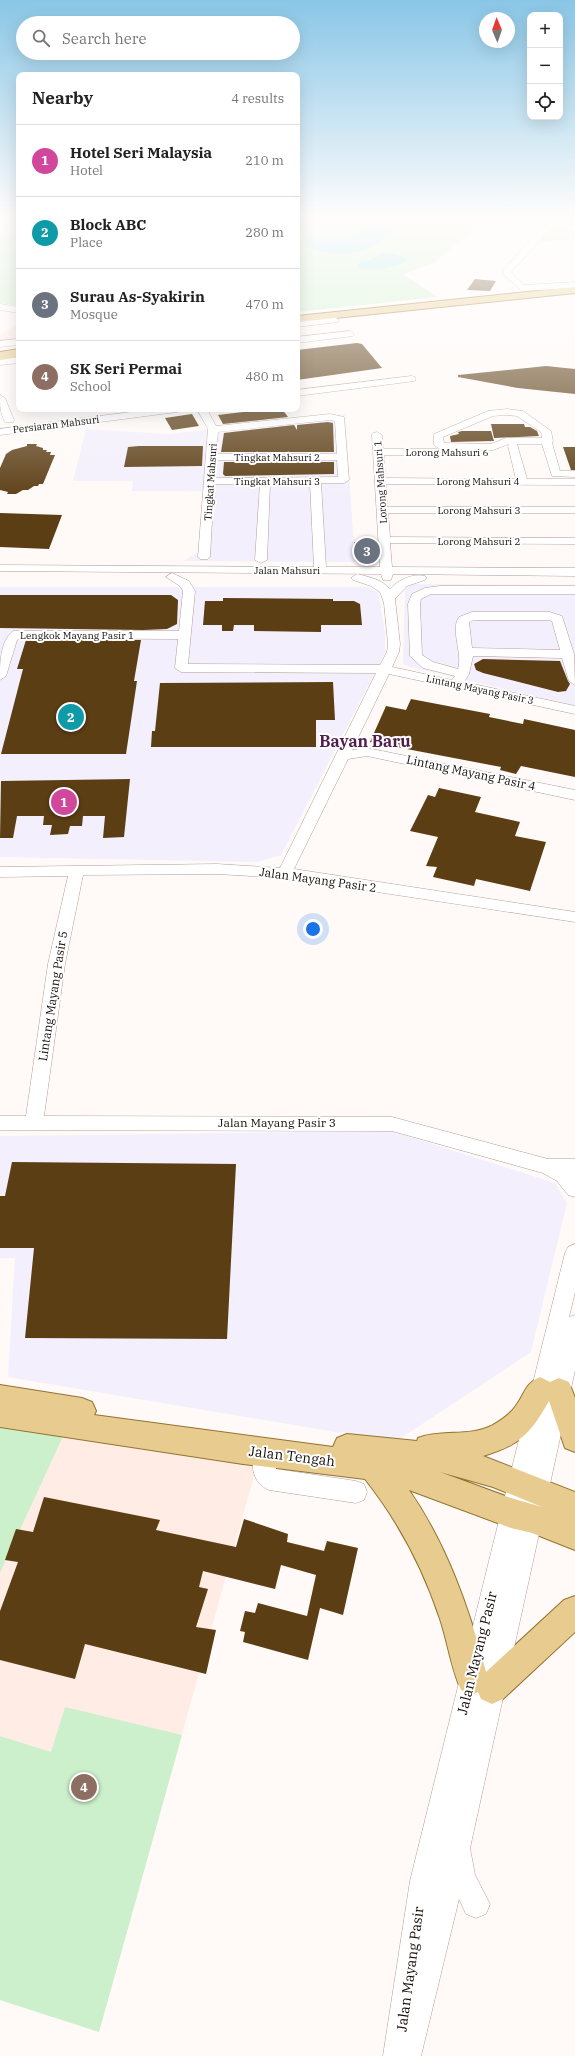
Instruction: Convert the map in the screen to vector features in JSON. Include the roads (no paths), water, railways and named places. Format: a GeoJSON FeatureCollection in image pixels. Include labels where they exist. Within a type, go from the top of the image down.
{"type":"FeatureCollection","features":[{"type":"Feature","properties":{"kind":"main road"},"geometry":{"type":"LineString","coordinates":[[300,314],[317,312]]}},
{"type":"Feature","properties":{"kind":"main road"},"geometry":{"type":"LineString","coordinates":[[300,318],[357,312]]}},
{"type":"Feature","properties":{"kind":"main road"},"geometry":{"type":"LineString","coordinates":[[0,351],[16,348]]}},
{"type":"Feature","properties":{"kind":"main road"},"geometry":{"type":"LineString","coordinates":[[0,356],[16,353]]}},
{"type":"Feature","properties":{"kind":"main road"},"geometry":{"type":"LineString","coordinates":[[575,1438],[550,1390],[521,1421],[504,1434],[483,1443],[370,1458],[404,1506],[433,1560],[482,1684],[575,1611]]}},
{"type":"Feature","properties":{"kind":"main road","name":"Jalan Tengah"},"geometry":{"type":"LineString","coordinates":[[0,1398],[265,1445]]}},
{"type":"Feature","properties":{"kind":"main road","name":"Jalan Tengah"},"geometry":{"type":"LineString","coordinates":[[0,1414],[370,1458],[442,1459],[528,1487],[575,1507]]}},
{"type":"Feature","properties":{"kind":"main road","name":"Jalan Tengah"},"geometry":{"type":"LineString","coordinates":[[370,1458],[394,1470],[575,1535]]}},
{"type":"Feature","properties":{"kind":"street"},"geometry":{"type":"LineString","coordinates":[[300,324],[335,320]]}},
{"type":"Feature","properties":{"kind":"street"},"geometry":{"type":"LineString","coordinates":[[300,340],[350,334]]}},
{"type":"Feature","properties":{"kind":"street"},"geometry":{"type":"LineString","coordinates":[[0,344],[16,342]]}},
{"type":"Feature","properties":{"kind":"street"},"geometry":{"type":"LineString","coordinates":[[0,362],[16,360]]}},
{"type":"Feature","properties":{"kind":"street"},"geometry":{"type":"LineString","coordinates":[[300,392],[410,377]]}},
{"type":"Feature","properties":{"kind":"street"},"geometry":{"type":"LineString","coordinates":[[0,398],[8,420]]}},
{"type":"Feature","properties":{"kind":"street"},"geometry":{"type":"LineString","coordinates":[[78,412],[82,421]]}},
{"type":"Feature","properties":{"kind":"street","name":"Persiaran Mahsuri"},"geometry":{"type":"LineString","coordinates":[[2,432],[153,412]]}},
{"type":"Feature","properties":{"kind":"street","name":"Tingkat Mahsuri"},"geometry":{"type":"LineString","coordinates":[[204,412],[213,429],[205,558]]}},
{"type":"Feature","properties":{"kind":"street"},"geometry":{"type":"LineString","coordinates":[[546,441],[506,441],[493,447],[444,447],[439,444],[438,436],[491,413],[520,413],[546,431],[548,441],[546,441],[556,474],[575,474]]}},
{"type":"Feature","properties":{"kind":"street"},"geometry":{"type":"LineString","coordinates":[[213,429],[330,416],[340,419],[342,457]]}},
{"type":"Feature","properties":{"kind":"street","name":"Lorong Mahsuri 1"},"geometry":{"type":"LineString","coordinates":[[377,435],[387,574]]}},
{"type":"Feature","properties":{"kind":"street","name":"Lorong Mahsuri 6"},"geometry":{"type":"LineString","coordinates":[[379,452],[514,449],[522,481]]}},
{"type":"Feature","properties":{"kind":"street","name":"Tingkat Mahsuri 2"},"geometry":{"type":"LineString","coordinates":[[211,457],[342,457]]}},
{"type":"Feature","properties":{"kind":"street","name":"Tingkat Mahsuri 3"},"geometry":{"type":"LineString","coordinates":[[210,481],[344,480],[342,457]]}},
{"type":"Feature","properties":{"kind":"street"},"geometry":{"type":"LineString","coordinates":[[183,570],[205,558],[261,560],[320,565],[315,480]]}},
{"type":"Feature","properties":{"kind":"street"},"geometry":{"type":"LineString","coordinates":[[261,560],[265,481]]}},
{"type":"Feature","properties":{"kind":"street","name":"Lorong Mahsuri 4"},"geometry":{"type":"LineString","coordinates":[[380,481],[575,482]]}},
{"type":"Feature","properties":{"kind":"street","name":"Lorong Mahsuri 3"},"geometry":{"type":"LineString","coordinates":[[382,510],[575,510]]}},
{"type":"Feature","properties":{"kind":"street","name":"Lorong Mahsuri 2"},"geometry":{"type":"LineString","coordinates":[[384,540],[575,541]]}},
{"type":"Feature","properties":{"kind":"street"},"geometry":{"type":"LineString","coordinates":[[205,558],[212,565],[226,570]]}},
{"type":"Feature","properties":{"kind":"street","name":"Jalan Mahsuri"},"geometry":{"type":"LineString","coordinates":[[0,568],[226,570],[320,565],[421,578],[575,579]]}},
{"type":"Feature","properties":{"kind":"street","name":"Jalan Mahsuri"},"geometry":{"type":"LineString","coordinates":[[0,575],[357,578],[387,574],[575,572]]}},
{"type":"Feature","properties":{"kind":"street"},"geometry":{"type":"LineString","coordinates":[[172,577],[185,584],[196,584],[213,577]]}},
{"type":"Feature","properties":{"kind":"street"},"geometry":{"type":"LineString","coordinates":[[285,873],[393,652],[394,640],[390,597],[379,585],[357,578]]}},
{"type":"Feature","properties":{"kind":"street"},"geometry":{"type":"LineString","coordinates":[[390,597],[399,585],[404,582],[421,578]]}},
{"type":"Feature","properties":{"kind":"street"},"geometry":{"type":"LineString","coordinates":[[196,584],[184,635],[181,668],[351,668],[375,664],[388,658],[393,652]]}},
{"type":"Feature","properties":{"kind":"street"},"geometry":{"type":"LineString","coordinates":[[575,590],[440,590],[429,591],[416,597],[414,604],[416,656],[428,665],[460,679],[466,667],[467,652],[462,623],[467,616],[553,617],[559,621],[575,681]]}},
{"type":"Feature","properties":{"kind":"street","name":"Lengkok Mayang Pasir 1"},"geometry":{"type":"LineString","coordinates":[[0,676],[11,638],[17,634],[184,635]]}},
{"type":"Feature","properties":{"kind":"street"},"geometry":{"type":"LineString","coordinates":[[467,652],[568,654]]}},
{"type":"Feature","properties":{"kind":"street"},"geometry":{"type":"LineString","coordinates":[[351,668],[370,675],[377,686]]}},
{"type":"Feature","properties":{"kind":"street","name":"Lintang Mayang Pasir 3"},"geometry":{"type":"LineString","coordinates":[[351,668],[385,669],[460,679],[575,710]]}},
{"type":"Feature","properties":{"kind":"street","name":"Lintang Mayang Pasir 4"},"geometry":{"type":"LineString","coordinates":[[350,741],[367,752]]}},
{"type":"Feature","properties":{"kind":"street","name":"Lintang Mayang Pasir 4"},"geometry":{"type":"LineString","coordinates":[[343,755],[367,752],[575,795]]}},
{"type":"Feature","properties":{"kind":"street","name":"Jalan Mayang Pasir 2"},"geometry":{"type":"LineString","coordinates":[[8,871],[217,869],[285,873],[575,917]]}},
{"type":"Feature","properties":{"kind":"street","name":"Lintang Mayang Pasir 5"},"geometry":{"type":"LineString","coordinates":[[34,1123],[57,966],[69,897],[77,870]]}},
{"type":"Feature","properties":{"kind":"street"},"geometry":{"type":"LineString","coordinates":[[8,871],[43,874],[62,882],[69,897],[80,885],[91,878],[124,870]]}},
{"type":"Feature","properties":{"kind":"street","name":"Jalan Mayang Pasir 3"},"geometry":{"type":"LineString","coordinates":[[0,1123],[392,1124],[548,1167],[564,1176],[575,1189]]}},
{"type":"Feature","properties":{"kind":"street","name":"Jalan Mayang Pasir 3"},"geometry":{"type":"LineString","coordinates":[[548,1167],[575,1167]]}},
{"type":"Feature","properties":{"kind":"street","name":"Jalan Mayang Pasir"},"geometry":{"type":"LineString","coordinates":[[397,2056],[423,1881],[482,1684],[550,1390],[575,1253]]}},
{"type":"Feature","properties":{"kind":"street","name":"Jalan Mayang Pasir"},"geometry":{"type":"LineString","coordinates":[[550,1390],[575,1324]]}},
{"type":"Feature","properties":{"kind":"street"},"geometry":{"type":"LineString","coordinates":[[265,1445],[265,1475],[269,1478],[356,1492]]}},
{"type":"Feature","properties":{"kind":"street","name":"Jalan Mayang Pasir"},"geometry":{"type":"LineString","coordinates":[[407,2056],[457,1844],[482,1684]]}},
{"type":"Feature","properties":{"kind":"street"},"geometry":{"type":"LineString","coordinates":[[457,1844],[462,1878],[476,1904]]}},
{"type":"Feature","properties":{"kind":"place","name":"Surau As-Syakirin"},"geometry":{"type":"Point","coordinates":[367,551]}},
{"type":"Feature","properties":{"kind":"place","name":"Block ABC"},"geometry":{"type":"Point","coordinates":[71,717]}},
{"type":"Feature","properties":{"kind":"place","name":"Hotel Seri Malaysia"},"geometry":{"type":"Point","coordinates":[64,802]}},
{"type":"Feature","properties":{"kind":"place","name":"SK Seri Permai"},"geometry":{"type":"Point","coordinates":[84,1787]}},
{"type":"Feature","properties":{"kind":"district","name":"Bayan Baru"},"geometry":{"type":"Point","coordinates":[365,741]}}]}
